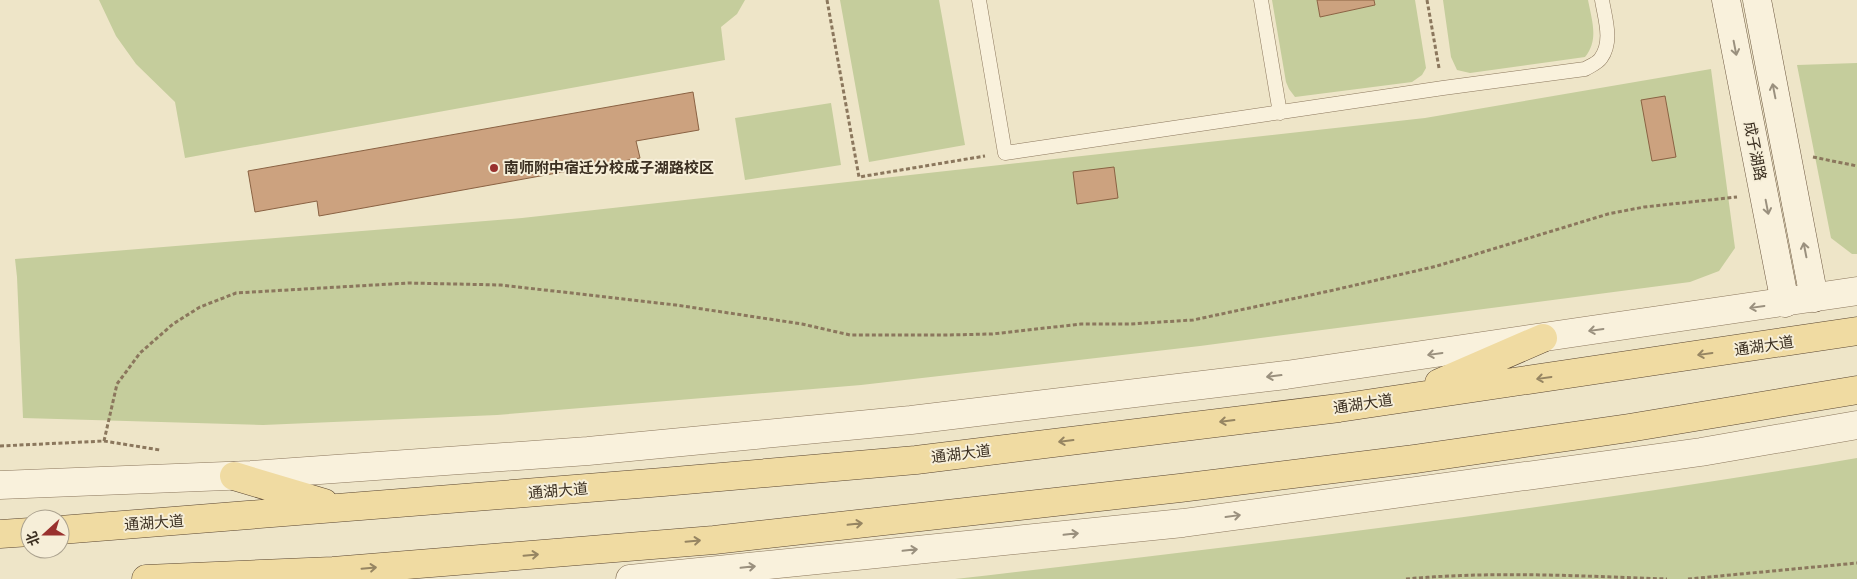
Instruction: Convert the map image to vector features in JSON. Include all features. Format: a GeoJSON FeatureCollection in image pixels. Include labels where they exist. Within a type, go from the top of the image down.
{"type":"FeatureCollection","features":[{"type":"Feature","properties":{"kind":"main road","name":"通湖大道"},"geometry":{"type":"LineString","coordinates":[[70,529],[916,460],[1339,408],[1857,331]]}},
{"type":"Feature","properties":{"kind":"main road"},"geometry":{"type":"LineString","coordinates":[[1407,398],[1543,338]]}},
{"type":"Feature","properties":{"kind":"main road"},"geometry":{"type":"LineString","coordinates":[[146,579],[333,571],[704,540],[1180,488],[1415,459],[1629,428],[1857,390]]}},
{"type":"Feature","properties":{"kind":"main road"},"geometry":{"type":"LineString","coordinates":[[234,476],[340,508]]}},
{"type":"Feature","properties":{"kind":"street","name":"成子湖路"},"geometry":{"type":"LineString","coordinates":[[1726,0],[1785,303]]}},
{"type":"Feature","properties":{"kind":"street","name":"成子湖路"},"geometry":{"type":"LineString","coordinates":[[1756,0],[1814,298]]}},
{"type":"Feature","properties":{"kind":"street"},"geometry":{"type":"LineString","coordinates":[[4,484],[234,476],[588,451],[911,420],[1286,375],[1857,291]]}},
{"type":"Feature","properties":{"kind":"street"},"geometry":{"type":"LineString","coordinates":[[630,579],[1183,523],[1701,452],[1857,425]]}},
{"type":"Feature","properties":{"kind":"lane"},"geometry":{"type":"LineString","coordinates":[[978,0],[1004,153],[1443,88],[1585,70],[1600,60],[1607,46],[1607,32],[1602,0]]}},
{"type":"Feature","properties":{"kind":"lane"},"geometry":{"type":"LineString","coordinates":[[1261,0],[1280,113]]}},
{"type":"Feature","properties":{"kind":"path"},"geometry":{"type":"LineString","coordinates":[[827,0],[859,176],[1004,153]]}},
{"type":"Feature","properties":{"kind":"path"},"geometry":{"type":"LineString","coordinates":[[1427,0],[1443,88]]}},
{"type":"Feature","properties":{"kind":"path"},"geometry":{"type":"LineString","coordinates":[[1786,151],[1857,166]]}},
{"type":"Feature","properties":{"kind":"path"},"geometry":{"type":"LineString","coordinates":[[104,441],[117,384],[140,353],[180,320],[200,307],[236,293],[408,283],[501,284],[676,304],[802,324],[850,334],[992,334],[1081,324],[1130,324],[1193,320],[1437,266],[1608,214],[1644,207],[1764,194]]}},
{"type":"Feature","properties":{"kind":"path"},"geometry":{"type":"LineString","coordinates":[[0,446],[12,445]]}},
{"type":"Feature","properties":{"kind":"path"},"geometry":{"type":"LineString","coordinates":[[1688,579],[1857,563]]}},
{"type":"Feature","properties":{"kind":"path"},"geometry":{"type":"LineString","coordinates":[[1406,579],[1438,576],[1551,574],[1667,579]]}},
{"type":"Feature","properties":{"kind":"path"},"geometry":{"type":"LineString","coordinates":[[1732,579],[1735,575]]}},
{"type":"Feature","properties":{"kind":"green space"},"geometry":{"type":"Polygon","coordinates":[[[99,0],[745,0],[737,14],[721,27],[725,60],[185,158],[175,102],[136,64],[116,36],[99,0]]]}},
{"type":"Feature","properties":{"kind":"green space"},"geometry":{"type":"Polygon","coordinates":[[[840,0],[939,0],[965,145],[869,162],[840,0]]]}},
{"type":"Feature","properties":{"kind":"green space"},"geometry":{"type":"Polygon","coordinates":[[[1272,0],[1317,0],[1320,17],[1375,5],[1374,0],[1415,0],[1426,68],[1422,75],[1412,82],[1295,97],[1286,82],[1272,0]]]}},
{"type":"Feature","properties":{"kind":"green space"},"geometry":{"type":"Polygon","coordinates":[[[1443,0],[1588,0],[1593,30],[1592,44],[1585,57],[1470,73],[1457,70],[1451,57],[1443,0]]]}},
{"type":"Feature","properties":{"kind":"green space"},"geometry":{"type":"Polygon","coordinates":[[[1857,63],[1857,254],[1852,254],[1831,238],[1797,65],[1857,63]]]}},
{"type":"Feature","properties":{"kind":"green space"},"geometry":{"type":"Polygon","coordinates":[[[1711,69],[1735,248],[1719,271],[1690,282],[1200,346],[861,385],[497,415],[263,425],[23,418],[15,259],[522,218],[1425,118],[1711,69]]]}},
{"type":"Feature","properties":{"kind":"green space"},"geometry":{"type":"Polygon","coordinates":[[[831,103],[841,165],[745,180],[735,118],[831,103]]]}},
{"type":"Feature","properties":{"kind":"green space"},"geometry":{"type":"Polygon","coordinates":[[[1857,458],[1857,579],[955,579],[1294,539],[1520,509],[1857,458]]]}},
{"type":"Feature","properties":{"kind":"building"},"geometry":{"type":"Polygon","coordinates":[[[1317,0],[1374,0],[1375,5],[1320,17],[1317,0]]]}},
{"type":"Feature","properties":{"kind":"building"},"geometry":{"type":"Polygon","coordinates":[[[693,92],[699,130],[636,141],[640,158],[319,216],[317,201],[255,212],[248,171],[693,92]]]}},
{"type":"Feature","properties":{"kind":"building"},"geometry":{"type":"Polygon","coordinates":[[[1665,96],[1676,157],[1652,161],[1641,100],[1665,96]]]}},
{"type":"Feature","properties":{"kind":"building"},"geometry":{"type":"Polygon","coordinates":[[[1114,167],[1118,198],[1077,204],[1073,172],[1114,167]]]}},
{"type":"Feature","properties":{"kind":"place","name":"南师附中宿迁分校成子湖路校区"},"geometry":{"type":"Point","coordinates":[494,168]}}]}
